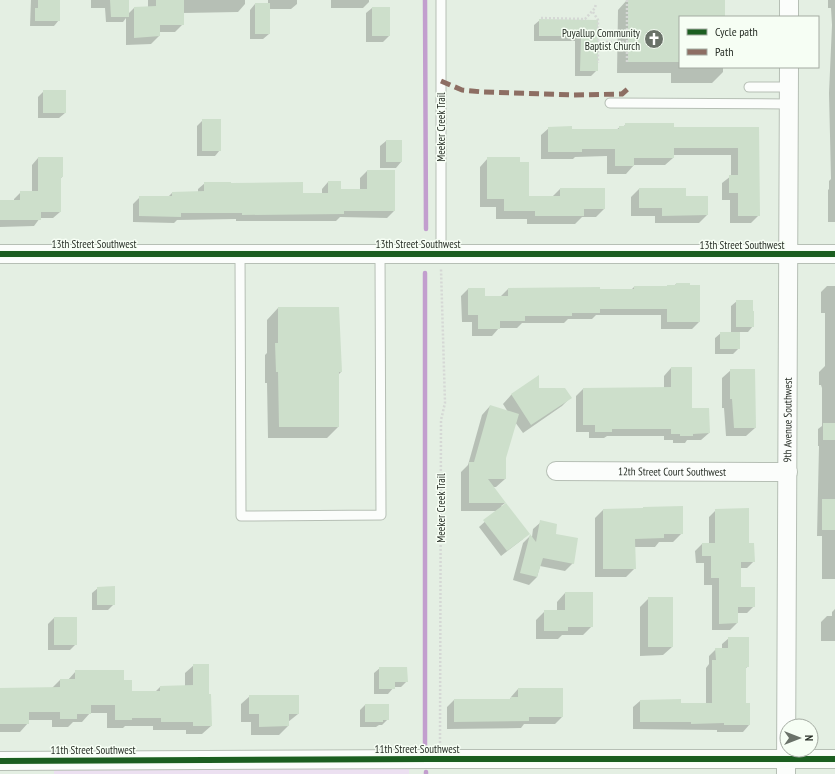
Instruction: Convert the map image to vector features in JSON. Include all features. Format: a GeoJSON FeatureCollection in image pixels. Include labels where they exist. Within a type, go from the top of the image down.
{"type":"FeatureCollection","features":[{"type":"Feature","properties":{"kind":"street"},"geometry":{"type":"LineString","coordinates":[[789,0],[789,16]]}},
{"type":"Feature","properties":{"kind":"street","name":"9th Avenue Southwest"},"geometry":{"type":"LineString","coordinates":[[786,767],[789,68]]}},
{"type":"Feature","properties":{"kind":"street","name":"13th Street Southwest"},"geometry":{"type":"LineString","coordinates":[[0,254],[380,254],[441,259],[835,254]]}},
{"type":"Feature","properties":{"kind":"street","name":"12th Street Court Southwest"},"geometry":{"type":"LineString","coordinates":[[556,471],[788,472]]}},
{"type":"Feature","properties":{"kind":"street","name":"11th Street Southwest"},"geometry":{"type":"LineString","coordinates":[[0,761],[424,759],[786,767],[835,759]]}},
{"type":"Feature","properties":{"kind":"lane","name":"Meeker Creek Trail"},"geometry":{"type":"LineString","coordinates":[[441,0],[441,259]]}},
{"type":"Feature","properties":{"kind":"lane"},"geometry":{"type":"LineString","coordinates":[[749,87],[789,86]]}},
{"type":"Feature","properties":{"kind":"lane"},"geometry":{"type":"LineString","coordinates":[[610,103],[789,104]]}},
{"type":"Feature","properties":{"kind":"lane"},"geometry":{"type":"LineString","coordinates":[[240,254],[241,516],[272,516],[381,515],[380,254]]}},
{"type":"Feature","properties":{"kind":"path"},"geometry":{"type":"LineString","coordinates":[[627,0],[627,62]]}},
{"type":"Feature","properties":{"kind":"path"},"geometry":{"type":"LineString","coordinates":[[541,18],[585,19],[593,12],[596,3]]}},
{"type":"Feature","properties":{"kind":"path"},"geometry":{"type":"LineString","coordinates":[[593,12],[598,20],[598,63]]}},
{"type":"Feature","properties":{"kind":"path"},"geometry":{"type":"LineString","coordinates":[[598,42],[627,42]]}},
{"type":"Feature","properties":{"kind":"path"},"geometry":{"type":"LineString","coordinates":[[598,49],[604,42]]}},
{"type":"Feature","properties":{"kind":"shaded area"},"geometry":{"type":"Polygon","coordinates":[[[54,769],[409,769],[409,774],[54,774],[54,769]]]}},
{"type":"Feature","properties":{"kind":"building"},"geometry":{"type":"Polygon","coordinates":[[[38,0],[60,0],[60,21],[35,21],[35,8],[38,8],[38,0]]]}},
{"type":"Feature","properties":{"kind":"building"},"geometry":{"type":"Polygon","coordinates":[[[110,0],[129,0],[129,17],[111,17],[110,0]]]}},
{"type":"Feature","properties":{"kind":"building"},"geometry":{"type":"Polygon","coordinates":[[[156,0],[184,0],[184,25],[160,25],[160,36],[134,38],[134,7],[156,6],[156,0]]]}},
{"type":"Feature","properties":{"kind":"building","name":"Puyallup Community Baptist Church"},"geometry":{"type":"Polygon","coordinates":[[[628,0],[725,0],[725,16],[679,16],[679,62],[628,62],[628,0]]]}},
{"type":"Feature","properties":{"kind":"building"},"geometry":{"type":"Polygon","coordinates":[[[255,3],[270,3],[270,34],[255,34],[255,3]]]}},
{"type":"Feature","properties":{"kind":"building"},"geometry":{"type":"Polygon","coordinates":[[[372,7],[390,7],[390,36],[372,36],[372,7]]]}},
{"type":"Feature","properties":{"kind":"building"},"geometry":{"type":"Polygon","coordinates":[[[539,19],[598,20],[598,71],[580,71],[581,36],[539,36],[539,19]]]}},
{"type":"Feature","properties":{"kind":"building"},"geometry":{"type":"Polygon","coordinates":[[[43,90],[66,90],[66,113],[43,113],[43,90]]]}},
{"type":"Feature","properties":{"kind":"building"},"geometry":{"type":"Polygon","coordinates":[[[202,119],[221,119],[221,151],[202,151],[202,119]]]}},
{"type":"Feature","properties":{"kind":"building"},"geometry":{"type":"Polygon","coordinates":[[[625,123],[674,123],[674,127],[759,127],[760,216],[738,216],[738,193],[729,193],[729,175],[738,175],[738,148],[674,148],[674,158],[634,158],[634,166],[615,166],[615,149],[582,149],[582,152],[548,152],[548,127],[572,126],[572,129],[619,129],[619,126],[625,126],[625,123]]]}},
{"type":"Feature","properties":{"kind":"building"},"geometry":{"type":"Polygon","coordinates":[[[386,140],[402,140],[402,162],[386,162],[386,140]]]}},
{"type":"Feature","properties":{"kind":"building"},"geometry":{"type":"Polygon","coordinates":[[[38,157],[63,157],[63,177],[61,177],[61,212],[41,212],[41,220],[0,220],[0,200],[20,200],[20,191],[38,191],[38,157]]]}},
{"type":"Feature","properties":{"kind":"building"},"geometry":{"type":"Polygon","coordinates":[[[487,157],[520,157],[520,162],[529,162],[529,196],[560,196],[560,188],[605,188],[605,209],[584,209],[584,216],[535,216],[535,211],[504,211],[504,199],[487,199],[487,157]]]}},
{"type":"Feature","properties":{"kind":"building"},"geometry":{"type":"Polygon","coordinates":[[[367,170],[395,170],[395,211],[344,211],[344,214],[242,215],[242,213],[181,213],[181,217],[139,216],[139,196],[172,196],[172,192],[204,191],[204,182],[303,182],[303,193],[328,193],[328,181],[341,181],[341,189],[367,189],[367,170]]]}},
{"type":"Feature","properties":{"kind":"building"},"geometry":{"type":"Polygon","coordinates":[[[639,188],[686,188],[686,196],[708,196],[708,215],[662,216],[662,208],[639,208],[639,188]]]}},
{"type":"Feature","properties":{"kind":"building"},"geometry":{"type":"Polygon","coordinates":[[[676,283],[700,285],[700,322],[667,322],[667,309],[600,309],[600,313],[572,313],[572,316],[525,316],[525,321],[500,321],[500,329],[478,329],[478,315],[468,315],[468,288],[485,288],[485,296],[508,296],[508,288],[600,287],[600,289],[634,289],[634,286],[667,286],[676,285],[676,283]]]}},
{"type":"Feature","properties":{"kind":"building"},"geometry":{"type":"Polygon","coordinates":[[[736,300],[753,300],[754,327],[736,327],[736,300]]]}},
{"type":"Feature","properties":{"kind":"building"},"geometry":{"type":"Polygon","coordinates":[[[278,307],[339,307],[342,372],[339,372],[339,427],[279,427],[278,372],[276,372],[275,343],[278,343],[278,307]]]}},
{"type":"Feature","properties":{"kind":"building"},"geometry":{"type":"Polygon","coordinates":[[[720,332],[740,332],[740,349],[720,349],[720,332]]]}},
{"type":"Feature","properties":{"kind":"building"},"geometry":{"type":"Polygon","coordinates":[[[671,367],[692,367],[692,408],[709,408],[710,433],[693,434],[693,436],[680,436],[680,434],[671,434],[671,429],[612,429],[612,432],[595,432],[595,425],[583,425],[583,388],[671,387],[671,367]]]}},
{"type":"Feature","properties":{"kind":"building"},"geometry":{"type":"Polygon","coordinates":[[[730,369],[755,369],[756,428],[734,428],[732,399],[730,399],[730,369]]]}},
{"type":"Feature","properties":{"kind":"building"},"geometry":{"type":"Polygon","coordinates":[[[539,375],[539,388],[565,388],[572,398],[531,425],[511,394],[539,375]]]}},
{"type":"Feature","properties":{"kind":"building"},"geometry":{"type":"Polygon","coordinates":[[[490,405],[519,414],[506,458],[506,479],[488,479],[506,503],[469,503],[469,462],[474,462],[490,405]]]}},
{"type":"Feature","properties":{"kind":"building"},"geometry":{"type":"Polygon","coordinates":[[[823,423],[835,423],[835,440],[823,440],[823,423]]]}},
{"type":"Feature","properties":{"kind":"building"},"geometry":{"type":"Polygon","coordinates":[[[822,499],[835,499],[835,530],[822,530],[822,499]]]}},
{"type":"Feature","properties":{"kind":"building"},"geometry":{"type":"Polygon","coordinates":[[[506,503],[530,534],[507,551],[483,520],[506,503]]]}},
{"type":"Feature","properties":{"kind":"building"},"geometry":{"type":"Polygon","coordinates":[[[683,506],[683,534],[664,534],[664,538],[635,539],[636,569],[603,569],[603,509],[683,506]]]}},
{"type":"Feature","properties":{"kind":"building"},"geometry":{"type":"Polygon","coordinates":[[[749,508],[749,543],[754,543],[755,562],[741,562],[741,587],[755,587],[755,607],[738,607],[738,623],[719,624],[719,578],[711,578],[711,556],[702,556],[702,543],[715,543],[715,509],[749,508]]]}},
{"type":"Feature","properties":{"kind":"building"},"geometry":{"type":"Polygon","coordinates":[[[540,520],[557,524],[556,534],[578,538],[574,564],[543,558],[537,577],[520,573],[530,534],[536,542],[540,520]]]}},
{"type":"Feature","properties":{"kind":"building"},"geometry":{"type":"Polygon","coordinates":[[[115,586],[115,605],[97,605],[97,587],[115,586]]]}},
{"type":"Feature","properties":{"kind":"building"},"geometry":{"type":"Polygon","coordinates":[[[565,592],[593,592],[593,627],[568,627],[568,631],[544,631],[544,610],[565,610],[565,592]]]}},
{"type":"Feature","properties":{"kind":"building"},"geometry":{"type":"Polygon","coordinates":[[[648,597],[673,597],[673,647],[648,647],[648,597]]]}},
{"type":"Feature","properties":{"kind":"building"},"geometry":{"type":"Polygon","coordinates":[[[54,617],[77,617],[77,645],[54,645],[54,617]]]}},
{"type":"Feature","properties":{"kind":"building"},"geometry":{"type":"Polygon","coordinates":[[[728,637],[749,637],[749,667],[746,667],[746,703],[750,703],[750,725],[724,725],[724,723],[691,724],[691,722],[640,722],[640,700],[681,699],[681,703],[712,703],[712,660],[716,660],[715,648],[728,648],[728,637]]]}},
{"type":"Feature","properties":{"kind":"building"},"geometry":{"type":"Polygon","coordinates":[[[193,664],[209,664],[209,694],[211,694],[212,726],[193,726],[193,722],[161,722],[161,718],[132,718],[132,720],[115,720],[115,705],[91,705],[91,714],[77,714],[77,719],[60,719],[60,712],[29,712],[29,724],[0,724],[0,688],[60,687],[60,679],[75,679],[75,670],[124,670],[124,680],[132,680],[132,691],[160,691],[160,686],[193,685],[193,664]]]}},
{"type":"Feature","properties":{"kind":"building"},"geometry":{"type":"Polygon","coordinates":[[[379,667],[407,667],[408,682],[395,682],[395,689],[379,689],[379,667]]]}},
{"type":"Feature","properties":{"kind":"building"},"geometry":{"type":"Polygon","coordinates":[[[518,688],[563,688],[563,717],[529,717],[529,721],[454,722],[454,699],[511,699],[511,697],[518,697],[518,688]]]}},
{"type":"Feature","properties":{"kind":"building"},"geometry":{"type":"Polygon","coordinates":[[[249,695],[299,695],[299,714],[289,714],[289,726],[259,727],[259,714],[249,714],[249,695]]]}},
{"type":"Feature","properties":{"kind":"building"},"geometry":{"type":"Polygon","coordinates":[[[365,704],[389,704],[389,720],[383,720],[383,722],[365,722],[365,704]]]}},
{"type":"Feature","properties":{"kind":"waterway"},"geometry":{"type":"LineString","coordinates":[[425,0],[426,229]]}},
{"type":"Feature","properties":{"kind":"waterway"},"geometry":{"type":"LineString","coordinates":[[425,273],[425,749]]}},
{"type":"Feature","properties":{"kind":"marked path"},"geometry":{"type":"LineString","coordinates":[[441,81],[462,90],[574,95],[622,94],[630,87]]}},
{"type":"Feature","properties":{"kind":"cycle path"},"geometry":{"type":"LineString","coordinates":[[0,254],[835,254]]}},
{"type":"Feature","properties":{"kind":"cycle path"},"geometry":{"type":"LineString","coordinates":[[0,761],[835,759]]}},
{"type":"Feature","properties":{"kind":"place","name":"Puyallup Community Baptist Church"},"geometry":{"type":"Point","coordinates":[654,39]}}]}
